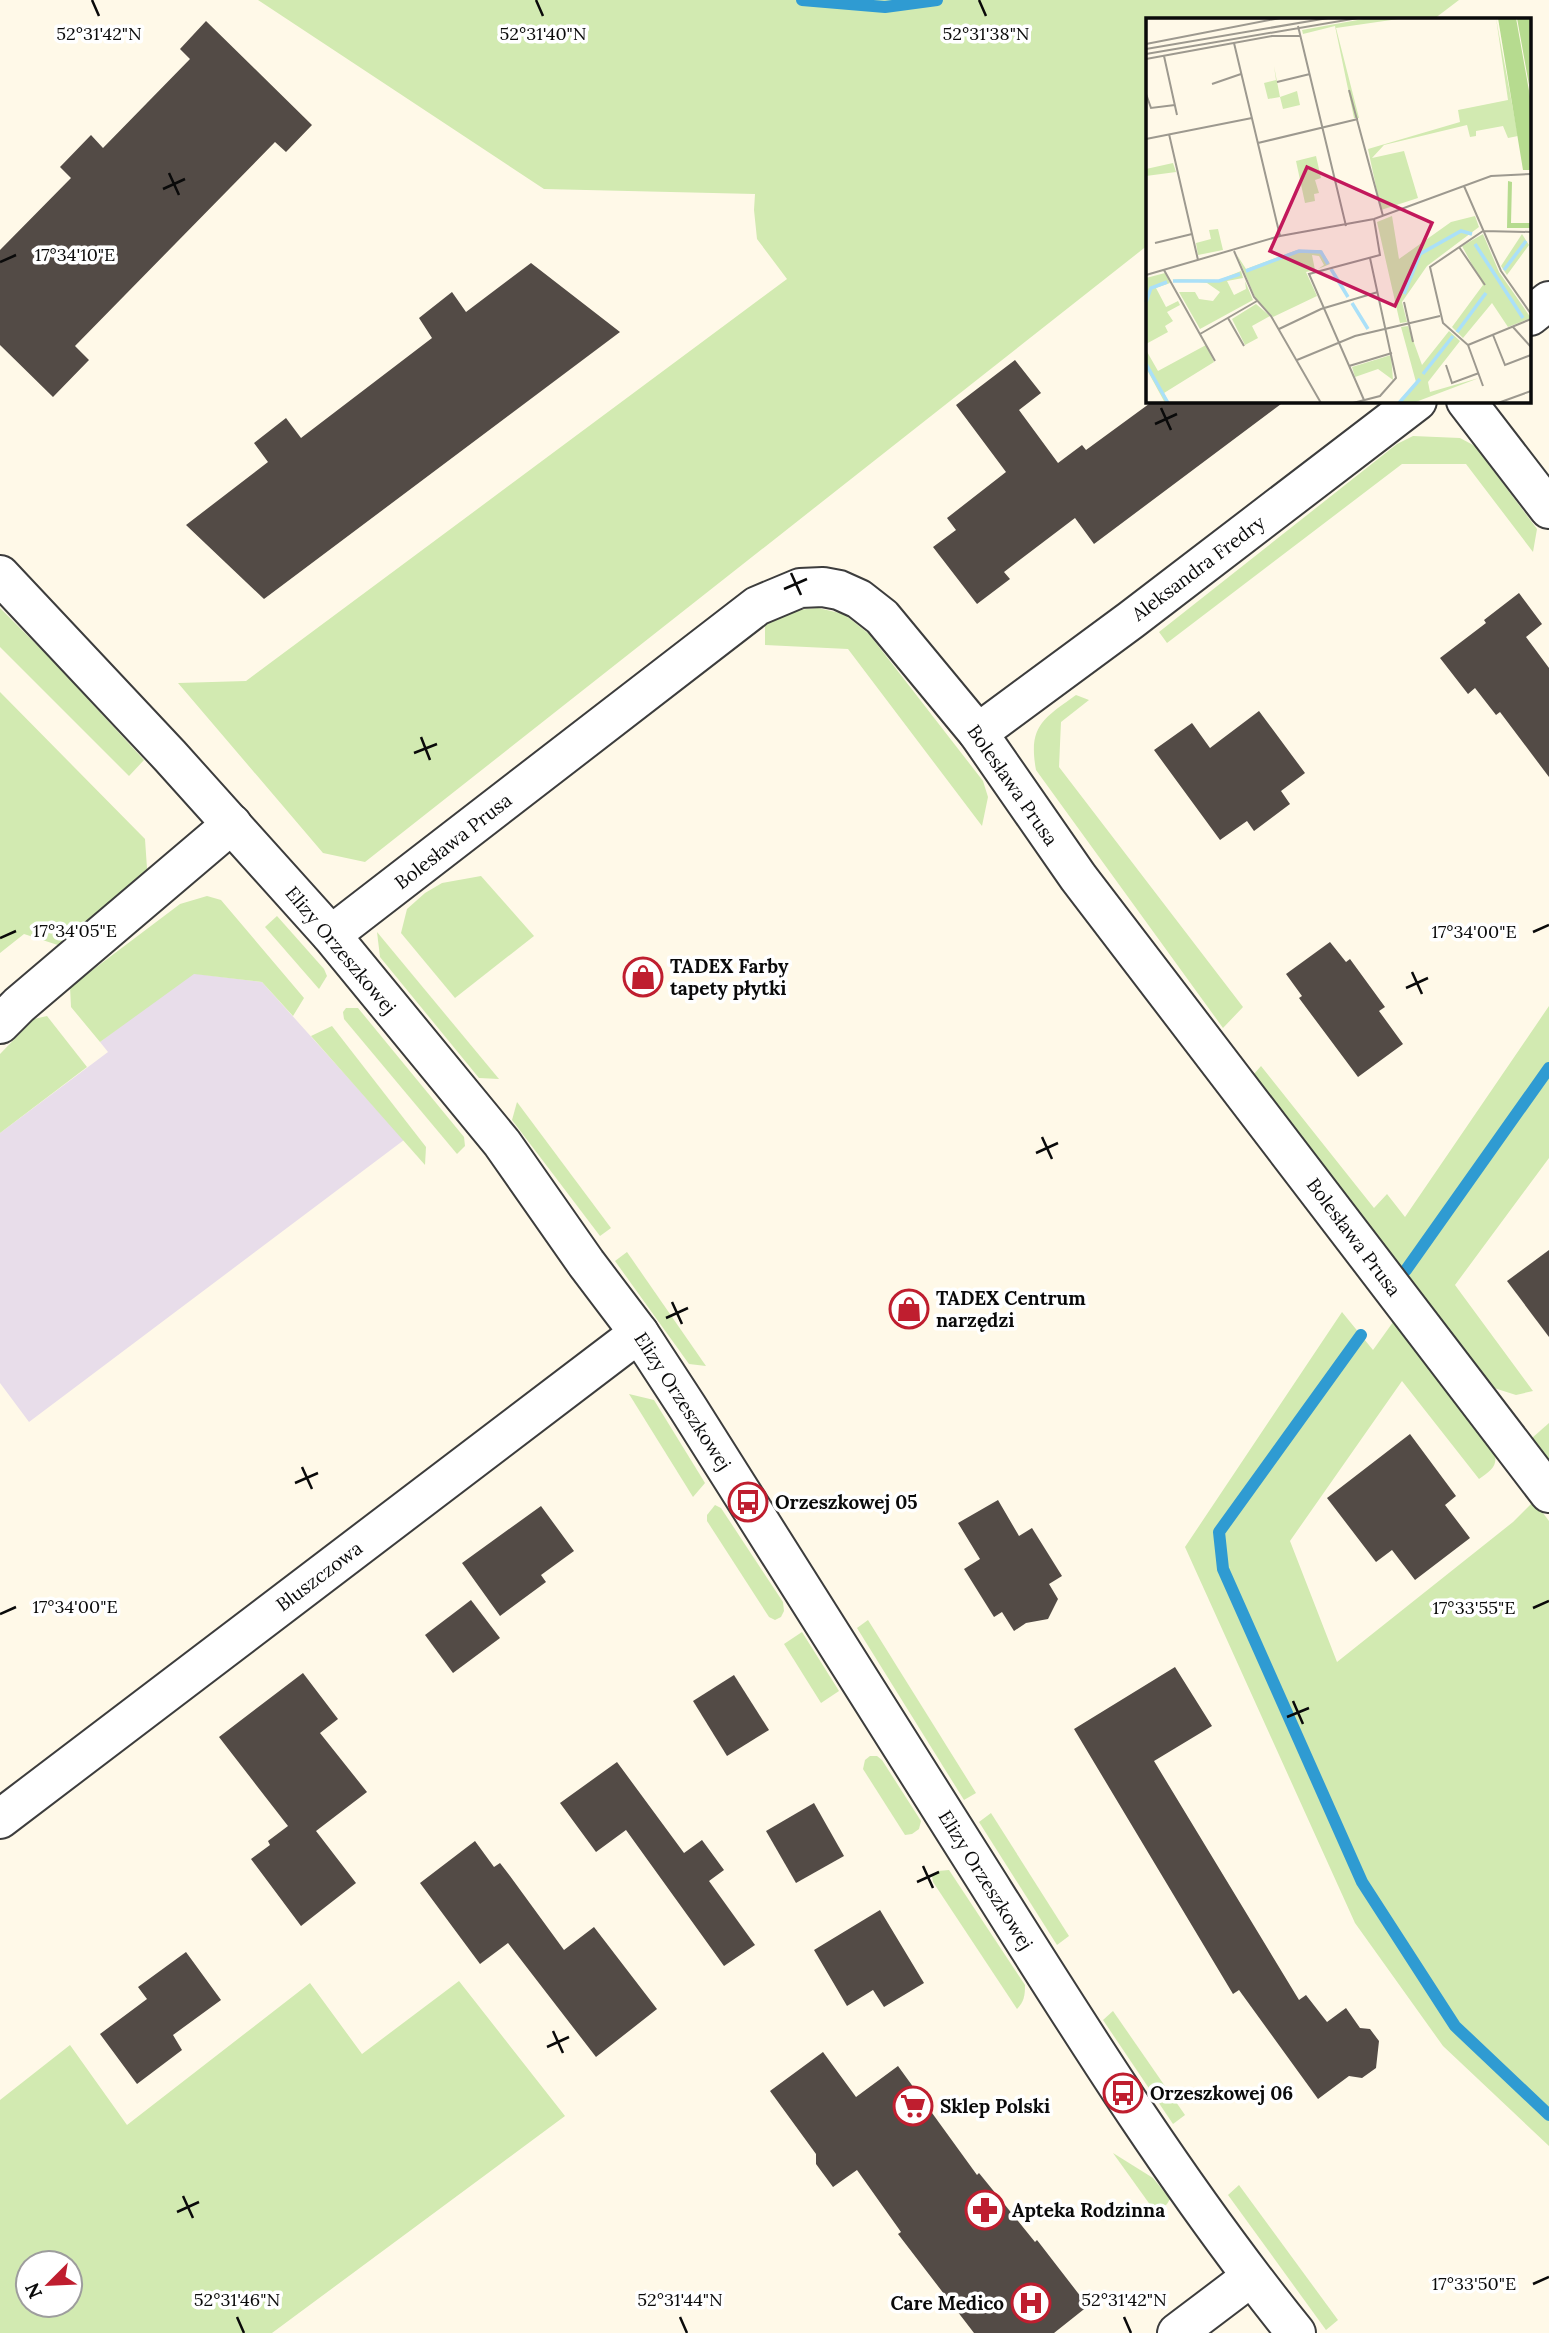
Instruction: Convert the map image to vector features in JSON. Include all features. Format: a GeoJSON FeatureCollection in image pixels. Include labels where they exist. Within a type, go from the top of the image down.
{"type":"FeatureCollection","features":[{"type":"Feature","properties":{"kind":"street"},"geometry":{"type":"LineString","coordinates":[[1532,314],[1549,301]]}},
{"type":"Feature","properties":{"kind":"street","name":"Aleksandra Fredry"},"geometry":{"type":"LineString","coordinates":[[978,733],[1417,402]]}},
{"type":"Feature","properties":{"kind":"street"},"geometry":{"type":"LineString","coordinates":[[1467,402],[1549,509]]}},
{"type":"Feature","properties":{"kind":"street","name":"Elizy Orzeszkowej"},"geometry":{"type":"LineString","coordinates":[[0,575],[232,824],[331,936],[502,1143],[639,1334],[748,1502],[1058,1995],[1123,2093],[1251,2277],[1296,2333]]}},
{"type":"Feature","properties":{"kind":"street","name":"Bolesława Prusa"},"geometry":{"type":"LineString","coordinates":[[331,936],[757,606],[800,588],[822,587],[839,590],[859,599],[882,617],[978,733],[1078,877],[1549,1493]]}},
{"type":"Feature","properties":{"kind":"street"},"geometry":{"type":"LineString","coordinates":[[0,1024],[232,824]]}},
{"type":"Feature","properties":{"kind":"street","name":"Bluszczowa"},"geometry":{"type":"LineString","coordinates":[[0,1819],[639,1334]]}},
{"type":"Feature","properties":{"kind":"street"},"geometry":{"type":"LineString","coordinates":[[1177,2333],[1251,2277]]}},
{"type":"Feature","properties":{"kind":"shaded area"},"geometry":{"type":"Polygon","coordinates":[[[190,973],[262,982],[404,1140],[29,1422],[0,1383],[0,1133],[108,1052],[100,1042],[190,973]]]}},
{"type":"Feature","properties":{"kind":"green space"},"geometry":{"type":"Polygon","coordinates":[[[258,0],[1459,0],[1435,18],[1146,18],[1146,247],[365,862],[323,853],[178,683],[246,681],[787,279],[757,239],[755,194],[544,189],[258,0]]]}},
{"type":"Feature","properties":{"kind":"green space"},"geometry":{"type":"Polygon","coordinates":[[[1413,436],[1460,438],[1475,446],[1537,529],[1533,552],[1466,464],[1402,464],[1167,643],[1159,632],[1397,444],[1413,436]]]}},
{"type":"Feature","properties":{"kind":"green space"},"geometry":{"type":"Polygon","coordinates":[[[0,608],[144,760],[129,776],[0,647],[0,608]]]}},
{"type":"Feature","properties":{"kind":"green space"},"geometry":{"type":"Polygon","coordinates":[[[818,608],[844,614],[869,634],[983,781],[988,797],[982,826],[848,649],[765,645],[765,626],[770,621],[789,612],[818,608]]]}},
{"type":"Feature","properties":{"kind":"green space"},"geometry":{"type":"Polygon","coordinates":[[[0,692],[145,839],[148,883],[67,948],[24,934],[0,953],[0,692]]]}},
{"type":"Feature","properties":{"kind":"green space"},"geometry":{"type":"Polygon","coordinates":[[[1076,695],[1089,700],[1061,722],[1059,767],[1243,1007],[1223,1028],[1036,770],[1036,733],[1047,718],[1076,695]]]}},
{"type":"Feature","properties":{"kind":"green space"},"geometry":{"type":"Polygon","coordinates":[[[481,876],[534,936],[455,998],[401,933],[407,909],[425,893],[442,883],[481,876]]]}},
{"type":"Feature","properties":{"kind":"green space"},"geometry":{"type":"Polygon","coordinates":[[[207,896],[221,900],[304,998],[293,1016],[262,982],[194,974],[100,1042],[71,1007],[70,987],[180,904],[207,896]]]}},
{"type":"Feature","properties":{"kind":"green space"},"geometry":{"type":"Polygon","coordinates":[[[277,916],[324,969],[327,976],[319,989],[265,927],[277,916]]]}},
{"type":"Feature","properties":{"kind":"green space"},"geometry":{"type":"Polygon","coordinates":[[[377,932],[499,1079],[479,1078],[380,957],[377,932]]]}},
{"type":"Feature","properties":{"kind":"green space"},"geometry":{"type":"Polygon","coordinates":[[[1549,1006],[1549,1158],[1455,1285],[1533,1391],[1516,1395],[1494,1388],[1254,1074],[1261,1066],[1374,1208],[1387,1194],[1405,1217],[1549,1006]]]}},
{"type":"Feature","properties":{"kind":"green space"},"geometry":{"type":"Polygon","coordinates":[[[346,1008],[358,1008],[464,1137],[465,1146],[457,1154],[344,1019],[343,1012],[346,1008]]]}},
{"type":"Feature","properties":{"kind":"green space"},"geometry":{"type":"Polygon","coordinates":[[[47,1016],[87,1067],[0,1133],[0,1054],[34,1019],[47,1016]]]}},
{"type":"Feature","properties":{"kind":"green space"},"geometry":{"type":"Polygon","coordinates":[[[332,1026],[426,1147],[425,1165],[311,1036],[332,1026]]]}},
{"type":"Feature","properties":{"kind":"green space"},"geometry":{"type":"Polygon","coordinates":[[[517,1102],[611,1228],[600,1236],[512,1120],[517,1102]]]}},
{"type":"Feature","properties":{"kind":"green space"},"geometry":{"type":"Polygon","coordinates":[[[627,1252],[706,1366],[689,1364],[615,1261],[627,1252]]]}},
{"type":"Feature","properties":{"kind":"green space"},"geometry":{"type":"Polygon","coordinates":[[[1342,1312],[1373,1350],[1396,1318],[1494,1452],[1495,1461],[1490,1471],[1479,1479],[1402,1381],[1290,1541],[1337,1662],[1513,1522],[1534,1501],[1549,1521],[1549,2146],[1443,2046],[1355,1923],[1185,1547],[1342,1312]]]}},
{"type":"Feature","properties":{"kind":"green space"},"geometry":{"type":"Polygon","coordinates":[[[629,1394],[654,1400],[705,1483],[693,1497],[629,1394]]]}},
{"type":"Feature","properties":{"kind":"green space"},"geometry":{"type":"Polygon","coordinates":[[[1549,1423],[1549,1460],[1532,1438],[1549,1423]]]}},
{"type":"Feature","properties":{"kind":"green space"},"geometry":{"type":"Polygon","coordinates":[[[715,1505],[721,1508],[783,1602],[784,1611],[781,1617],[775,1620],[769,1617],[707,1521],[707,1515],[715,1505]]]}},
{"type":"Feature","properties":{"kind":"green space"},"geometry":{"type":"Polygon","coordinates":[[[868,1620],[976,1793],[964,1800],[857,1628],[868,1620]]]}},
{"type":"Feature","properties":{"kind":"green space"},"geometry":{"type":"Polygon","coordinates":[[[802,1632],[839,1691],[821,1703],[784,1644],[802,1632]]]}},
{"type":"Feature","properties":{"kind":"green space"},"geometry":{"type":"Polygon","coordinates":[[[870,1756],[877,1756],[882,1760],[921,1821],[919,1829],[912,1834],[905,1835],[863,1769],[865,1760],[870,1756]]]}},
{"type":"Feature","properties":{"kind":"green space"},"geometry":{"type":"Polygon","coordinates":[[[991,1813],[1069,1936],[1057,1945],[979,1822],[991,1813]]]}},
{"type":"Feature","properties":{"kind":"green space"},"geometry":{"type":"Polygon","coordinates":[[[949,1870],[1025,1985],[1024,1998],[1017,2009],[933,1882],[932,1876],[938,1871],[949,1870]]]}},
{"type":"Feature","properties":{"kind":"green space"},"geometry":{"type":"Polygon","coordinates":[[[459,1981],[565,2116],[272,2333],[0,2333],[0,2100],[70,2045],[127,2125],[310,1983],[362,2054],[459,1981]]]}},
{"type":"Feature","properties":{"kind":"green space"},"geometry":{"type":"Polygon","coordinates":[[[1113,2011],[1185,2115],[1173,2124],[1103,2020],[1113,2011]]]}},
{"type":"Feature","properties":{"kind":"green space"},"geometry":{"type":"Polygon","coordinates":[[[1113,2153],[1153,2178],[1170,2199],[1167,2204],[1156,2213],[1113,2153]]]}},
{"type":"Feature","properties":{"kind":"green space"},"geometry":{"type":"Polygon","coordinates":[[[1239,2185],[1338,2320],[1326,2330],[1228,2195],[1239,2185]]]}},
{"type":"Feature","properties":{"kind":"building"},"geometry":{"type":"Polygon","coordinates":[[[206,21],[312,125],[286,152],[275,142],[75,346],[89,360],[53,397],[0,345],[0,250],[71,178],[60,167],[91,135],[103,148],[190,59],[180,49],[206,21]]]}},
{"type":"Feature","properties":{"kind":"building"},"geometry":{"type":"Polygon","coordinates":[[[531,263],[620,332],[264,599],[186,525],[268,462],[254,443],[286,418],[301,438],[432,338],[419,318],[452,292],[466,312],[531,263]]]}},
{"type":"Feature","properties":{"kind":"building"},"geometry":{"type":"Polygon","coordinates":[[[1015,360],[1041,393],[1019,410],[1058,463],[1082,445],[1086,450],[1152,402],[1284,402],[1094,544],[1075,518],[1004,572],[1010,579],[977,604],[933,547],[956,530],[947,518],[1006,472],[956,405],[1015,360]]]}},
{"type":"Feature","properties":{"kind":"building"},"geometry":{"type":"Polygon","coordinates":[[[1519,593],[1542,624],[1526,637],[1549,668],[1549,777],[1500,712],[1496,715],[1475,688],[1468,694],[1440,658],[1486,623],[1484,620],[1519,593]]]}},
{"type":"Feature","properties":{"kind":"building"},"geometry":{"type":"Polygon","coordinates":[[[1259,711],[1305,773],[1281,791],[1290,804],[1254,831],[1247,821],[1220,840],[1154,750],[1192,723],[1210,748],[1259,711]]]}},
{"type":"Feature","properties":{"kind":"building"},"geometry":{"type":"Polygon","coordinates":[[[1330,942],[1346,962],[1350,959],[1385,1007],[1379,1011],[1403,1044],[1358,1077],[1299,998],[1302,996],[1286,974],[1330,942]]]}},
{"type":"Feature","properties":{"kind":"building"},"geometry":{"type":"Polygon","coordinates":[[[1549,1250],[1549,1337],[1507,1281],[1549,1250]]]}},
{"type":"Feature","properties":{"kind":"building"},"geometry":{"type":"Polygon","coordinates":[[[1410,1434],[1456,1496],[1445,1505],[1470,1538],[1415,1580],[1392,1550],[1376,1562],[1327,1498],[1410,1434]]]}},
{"type":"Feature","properties":{"kind":"building"},"geometry":{"type":"Polygon","coordinates":[[[998,1500],[1019,1536],[1032,1528],[1062,1576],[1049,1584],[1058,1599],[1048,1619],[1026,1623],[1014,1631],[1002,1612],[994,1617],[964,1569],[980,1559],[958,1523],[998,1500]]]}},
{"type":"Feature","properties":{"kind":"building"},"geometry":{"type":"Polygon","coordinates":[[[541,1506],[574,1551],[541,1575],[546,1582],[500,1616],[462,1563],[541,1506]]]}},
{"type":"Feature","properties":{"kind":"building"},"geometry":{"type":"Polygon","coordinates":[[[471,1600],[500,1638],[453,1673],[425,1635],[471,1600]]]}},
{"type":"Feature","properties":{"kind":"building"},"geometry":{"type":"Polygon","coordinates":[[[1175,1667],[1212,1726],[1154,1761],[1299,2000],[1306,1995],[1327,2022],[1346,2008],[1360,2028],[1370,2029],[1379,2041],[1376,2068],[1362,2078],[1349,2076],[1318,2099],[1239,1990],[1233,1994],[1074,1729],[1175,1667]]]}},
{"type":"Feature","properties":{"kind":"building"},"geometry":{"type":"Polygon","coordinates":[[[303,1673],[338,1719],[320,1733],[367,1792],[316,1831],[356,1883],[301,1926],[251,1859],[270,1845],[268,1841],[288,1826],[219,1737],[303,1673]]]}},
{"type":"Feature","properties":{"kind":"building"},"geometry":{"type":"Polygon","coordinates":[[[734,1675],[769,1730],[727,1756],[693,1701],[734,1675]]]}},
{"type":"Feature","properties":{"kind":"building"},"geometry":{"type":"Polygon","coordinates":[[[617,1762],[684,1853],[702,1840],[724,1870],[709,1881],[755,1945],[724,1966],[626,1830],[596,1852],[560,1803],[617,1762]]]}},
{"type":"Feature","properties":{"kind":"building"},"geometry":{"type":"Polygon","coordinates":[[[814,1803],[844,1856],[796,1883],[766,1831],[814,1803]]]}},
{"type":"Feature","properties":{"kind":"building"},"geometry":{"type":"Polygon","coordinates":[[[475,1841],[494,1867],[500,1863],[564,1950],[594,1927],[657,2009],[596,2057],[508,1943],[480,1964],[420,1883],[475,1841]]]}},
{"type":"Feature","properties":{"kind":"building"},"geometry":{"type":"Polygon","coordinates":[[[880,1910],[924,1983],[884,2007],[873,1990],[847,2006],[814,1950],[880,1910]]]}},
{"type":"Feature","properties":{"kind":"building"},"geometry":{"type":"Polygon","coordinates":[[[186,1952],[221,2000],[173,2035],[182,2050],[137,2084],[100,2034],[147,1999],[138,1987],[186,1952]]]}},
{"type":"Feature","properties":{"kind":"building"},"geometry":{"type":"Polygon","coordinates":[[[823,2052],[856,2097],[898,2066],[977,2175],[979,2173],[1035,2242],[1037,2240],[1088,2306],[1054,2333],[974,2333],[898,2234],[901,2232],[857,2170],[833,2187],[816,2164],[816,2154],[770,2091],[823,2052]]]}},
{"type":"Feature","properties":{"kind":"waterway"},"geometry":{"type":"LineString","coordinates":[[802,0],[885,7],[937,0]]}},
{"type":"Feature","properties":{"kind":"waterway"},"geometry":{"type":"LineString","coordinates":[[1406,1270],[1549,1068]]}},
{"type":"Feature","properties":{"kind":"waterway"},"geometry":{"type":"LineString","coordinates":[[1361,1335],[1219,1532],[1223,1569],[1362,1882],[1455,2026],[1549,2115]]}},
{"type":"Feature","properties":{"kind":"place","name":"TADEX Farby tapety płytki"},"geometry":{"type":"Point","coordinates":[643,977]}},
{"type":"Feature","properties":{"kind":"place","name":"TADEX Centrum narzędzi"},"geometry":{"type":"Point","coordinates":[909,1309]}},
{"type":"Feature","properties":{"kind":"place","name":"Orzeszkowej 05"},"geometry":{"type":"Point","coordinates":[748,1502]}},
{"type":"Feature","properties":{"kind":"place","name":"Orzeszkowej 06"},"geometry":{"type":"Point","coordinates":[1123,2093]}},
{"type":"Feature","properties":{"kind":"place","name":"Sklep Polski"},"geometry":{"type":"Point","coordinates":[913,2106]}},
{"type":"Feature","properties":{"kind":"place","name":"Apteka Rodzinna"},"geometry":{"type":"Point","coordinates":[985,2210]}},
{"type":"Feature","properties":{"kind":"place","name":"Care Medico"},"geometry":{"type":"Point","coordinates":[1031,2303]}}]}
